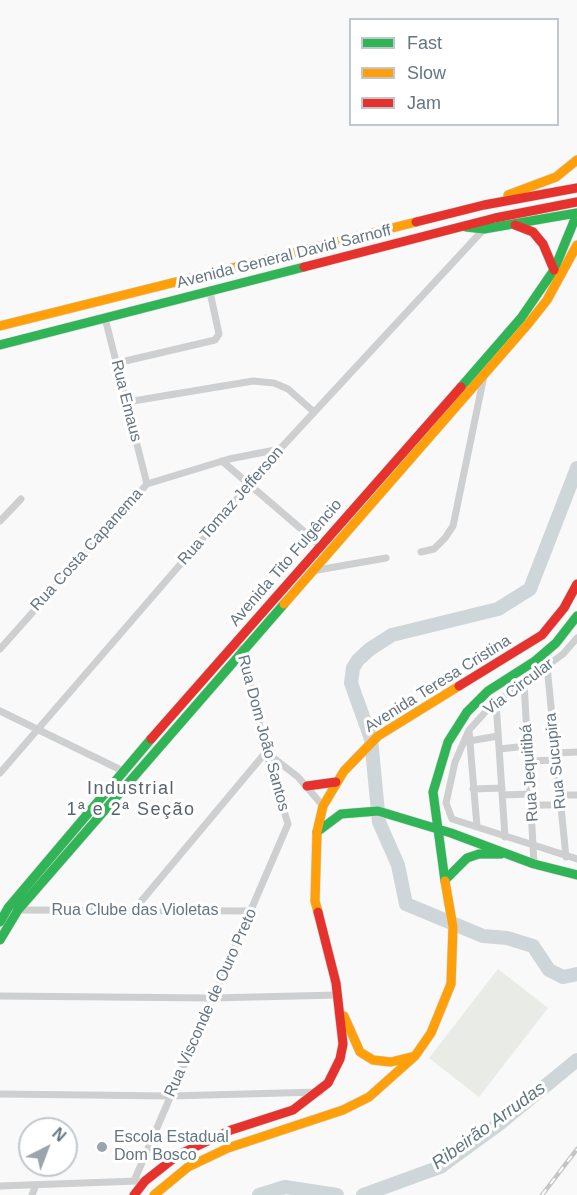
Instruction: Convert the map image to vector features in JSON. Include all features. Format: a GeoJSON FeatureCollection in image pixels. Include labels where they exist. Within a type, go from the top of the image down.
{"type":"FeatureCollection","features":[{"type":"Feature","properties":{"kind":"main road"},"geometry":{"type":"LineString","coordinates":[[484,205],[556,177],[577,160]]}},
{"type":"Feature","properties":{"kind":"main road","name":"Avenida General David Sarnoff"},"geometry":{"type":"LineString","coordinates":[[0,326],[484,205],[577,188]]}},
{"type":"Feature","properties":{"kind":"main road","name":"Avenida General David Sarnoff"},"geometry":{"type":"LineString","coordinates":[[0,345],[515,213],[577,202]]}},
{"type":"Feature","properties":{"kind":"main road"},"geometry":{"type":"LineString","coordinates":[[460,227],[484,230],[577,213]]}},
{"type":"Feature","properties":{"kind":"main road","name":"Avenida Tito Fulgêncio"},"geometry":{"type":"LineString","coordinates":[[0,940],[18,910],[321,546],[521,318],[554,270],[577,213]]}},
{"type":"Feature","properties":{"kind":"main road"},"geometry":{"type":"LineString","coordinates":[[513,225],[533,232],[543,244],[554,270]]}},
{"type":"Feature","properties":{"kind":"main road","name":"Avenida Tito Fulgêncio"},"geometry":{"type":"LineString","coordinates":[[0,921],[8,908],[123,771],[312,571],[484,376],[547,300],[577,245]]}},
{"type":"Feature","properties":{"kind":"main road","name":"Avenida Teresa Cristina"},"geometry":{"type":"LineString","coordinates":[[134,1195],[145,1181],[178,1155],[202,1142],[293,1110],[320,1092],[334,1073],[343,1044],[339,999],[315,901],[317,832],[323,806],[344,771],[378,736],[542,635],[564,608],[577,584]]}},
{"type":"Feature","properties":{"kind":"main road","name":"Avenida Teresa Cristina"},"geometry":{"type":"LineString","coordinates":[[154,1195],[188,1167],[228,1148],[343,1110],[369,1097],[415,1056],[431,1033],[451,984],[454,952],[433,792],[448,742],[467,712],[488,691],[535,661],[556,643],[577,616]]}},
{"type":"Feature","properties":{"kind":"main road"},"geometry":{"type":"LineString","coordinates":[[306,786],[336,782]]}},
{"type":"Feature","properties":{"kind":"main road"},"geometry":{"type":"LineString","coordinates":[[323,806],[343,814],[378,811],[436,828],[534,864],[577,875]]}},
{"type":"Feature","properties":{"kind":"main road"},"geometry":{"type":"LineString","coordinates":[[317,832],[343,814]]}},
{"type":"Feature","properties":{"kind":"main road"},"geometry":{"type":"LineString","coordinates":[[445,880],[467,858],[480,854],[507,854]]}},
{"type":"Feature","properties":{"kind":"main road"},"geometry":{"type":"LineString","coordinates":[[339,999],[354,1042],[360,1052],[373,1060],[391,1062],[415,1056]]}},
{"type":"Feature","properties":{"kind":"street"},"geometry":{"type":"LineString","coordinates":[[470,245],[472,228]]}},
{"type":"Feature","properties":{"kind":"street","name":"Rua Tomaz Jefferson"},"geometry":{"type":"LineString","coordinates":[[0,773],[280,449],[484,230]]}},
{"type":"Feature","properties":{"kind":"street"},"geometry":{"type":"LineString","coordinates":[[117,363],[215,340],[219,334],[210,292]]}},
{"type":"Feature","properties":{"kind":"street","name":"Rua Emaus"},"geometry":{"type":"LineString","coordinates":[[105,318],[147,484]]}},
{"type":"Feature","properties":{"kind":"street"},"geometry":{"type":"LineString","coordinates":[[421,552],[434,549],[453,526],[484,376]]}},
{"type":"Feature","properties":{"kind":"street"},"geometry":{"type":"LineString","coordinates":[[127,402],[253,381],[274,383],[288,389],[314,412]]}},
{"type":"Feature","properties":{"kind":"street","name":"Rua Costa Capanema"},"geometry":{"type":"LineString","coordinates":[[0,649],[147,484],[222,461],[280,449]]}},
{"type":"Feature","properties":{"kind":"street"},"geometry":{"type":"LineString","coordinates":[[222,461],[321,546]]}},
{"type":"Feature","properties":{"kind":"street"},"geometry":{"type":"LineString","coordinates":[[0,521],[21,499]]}},
{"type":"Feature","properties":{"kind":"street"},"geometry":{"type":"LineString","coordinates":[[312,571],[386,558]]}},
{"type":"Feature","properties":{"kind":"street","name":"Via Circular"},"geometry":{"type":"LineString","coordinates":[[577,638],[563,654],[496,702],[469,730],[454,762],[446,803],[452,819],[577,860]]}},
{"type":"Feature","properties":{"kind":"street","name":"Rua Dom João Santos"},"geometry":{"type":"LineString","coordinates":[[238,647],[288,824]]}},
{"type":"Feature","properties":{"kind":"street","name":"Rua Sucupira"},"geometry":{"type":"LineString","coordinates":[[547,666],[566,857]]}},
{"type":"Feature","properties":{"kind":"street","name":"Rua Jequitibá"},"geometry":{"type":"LineString","coordinates":[[524,682],[536,847],[534,864]]}},
{"type":"Feature","properties":{"kind":"street"},"geometry":{"type":"LineString","coordinates":[[496,702],[505,837]]}},
{"type":"Feature","properties":{"kind":"street"},"geometry":{"type":"LineString","coordinates":[[0,711],[123,771]]}},
{"type":"Feature","properties":{"kind":"street"},"geometry":{"type":"LineString","coordinates":[[469,730],[477,827]]}},
{"type":"Feature","properties":{"kind":"street"},"geometry":{"type":"LineString","coordinates":[[470,741],[498,736]]}},
{"type":"Feature","properties":{"kind":"street"},"geometry":{"type":"LineString","coordinates":[[499,749],[528,746]]}},
{"type":"Feature","properties":{"kind":"street"},"geometry":{"type":"LineString","coordinates":[[133,911],[266,752],[278,759],[323,806]]}},
{"type":"Feature","properties":{"kind":"street"},"geometry":{"type":"LineString","coordinates":[[529,761],[577,752]]}},
{"type":"Feature","properties":{"kind":"street"},"geometry":{"type":"LineString","coordinates":[[473,789],[531,794]]}},
{"type":"Feature","properties":{"kind":"street"},"geometry":{"type":"LineString","coordinates":[[560,795],[577,795]]}},
{"type":"Feature","properties":{"kind":"street"},"geometry":{"type":"LineString","coordinates":[[532,805],[561,805]]}},
{"type":"Feature","properties":{"kind":"street","name":"Rua Visconde de Ouro Preto"},"geometry":{"type":"LineString","coordinates":[[134,1181],[288,824]]}},
{"type":"Feature","properties":{"kind":"street","name":"Rua Clube das Violetas"},"geometry":{"type":"LineString","coordinates":[[18,910],[251,910]]}},
{"type":"Feature","properties":{"kind":"street"},"geometry":{"type":"LineString","coordinates":[[0,996],[339,999]]}},
{"type":"Feature","properties":{"kind":"street"},"geometry":{"type":"LineString","coordinates":[[0,1094],[170,1096],[320,1092]]}},
{"type":"Feature","properties":{"kind":"street"},"geometry":{"type":"LineString","coordinates":[[0,1186],[145,1181]]}},
{"type":"Feature","properties":{"kind":"street"},"geometry":{"type":"LineString","coordinates":[[32,1195],[36,1185]]}},
{"type":"Feature","properties":{"kind":"shaded area"},"geometry":{"type":"Polygon","coordinates":[[[498,969],[548,1008],[479,1097],[429,1058],[498,969]]]}},
{"type":"Feature","properties":{"kind":"waterway","name":"Ribeirão Arrudas"},"geometry":{"type":"LineString","coordinates":[[577,468],[530,589],[498,609],[392,635],[358,660],[353,668],[351,683],[371,739],[379,822],[398,865],[406,904],[483,936],[507,938],[533,946],[549,970],[563,977],[577,974]]}},
{"type":"Feature","properties":{"kind":"waterway","name":"Ribeirão Arrudas"},"geometry":{"type":"LineString","coordinates":[[363,1195],[440,1167],[499,1124],[577,1060]]}},
{"type":"Feature","properties":{"kind":"waterway","name":"Ribeirão Arrudas"},"geometry":{"type":"LineString","coordinates":[[259,1195],[285,1187],[337,1195]]}},
{"type":"Feature","properties":{"kind":"railway"},"geometry":{"type":"LineString","coordinates":[[542,1195],[577,1149]]}},
{"type":"Feature","properties":{"kind":"traffic: fast"},"geometry":{"type":"LineString","coordinates":[[466,227],[484,229],[577,213]]}},
{"type":"Feature","properties":{"kind":"traffic: fast"},"geometry":{"type":"LineString","coordinates":[[461,387],[521,318],[554,270],[577,214]]}},
{"type":"Feature","properties":{"kind":"traffic: fast"},"geometry":{"type":"LineString","coordinates":[[0,345],[304,267]]}},
{"type":"Feature","properties":{"kind":"traffic: fast"},"geometry":{"type":"LineString","coordinates":[[0,940],[18,910],[284,604]]}},
{"type":"Feature","properties":{"kind":"traffic: fast"},"geometry":{"type":"LineString","coordinates":[[445,881],[433,792],[448,742],[467,712],[488,691],[535,661],[556,643],[577,616]]}},
{"type":"Feature","properties":{"kind":"traffic: fast"},"geometry":{"type":"LineString","coordinates":[[0,922],[8,908],[151,739]]}},
{"type":"Feature","properties":{"kind":"traffic: fast"},"geometry":{"type":"LineString","coordinates":[[317,832],[341,814],[378,811],[451,833],[534,864],[577,875]]}},
{"type":"Feature","properties":{"kind":"traffic: fast"},"geometry":{"type":"LineString","coordinates":[[445,880],[467,858],[479,854],[501,854]]}},
{"type":"Feature","properties":{"kind":"traffic: slow"},"geometry":{"type":"LineString","coordinates":[[508,195],[556,177],[577,160]]}},
{"type":"Feature","properties":{"kind":"traffic: slow"},"geometry":{"type":"LineString","coordinates":[[0,326],[416,222]]}},
{"type":"Feature","properties":{"kind":"traffic: slow"},"geometry":{"type":"LineString","coordinates":[[284,604],[528,324],[547,300],[577,245]]}},
{"type":"Feature","properties":{"kind":"traffic: slow"},"geometry":{"type":"LineString","coordinates":[[318,912],[315,901],[317,832],[323,806],[344,771],[378,736],[459,686]]}},
{"type":"Feature","properties":{"kind":"traffic: slow"},"geometry":{"type":"LineString","coordinates":[[154,1195],[188,1167],[228,1148],[343,1110],[369,1097],[415,1056],[431,1033],[451,984],[453,927],[445,881]]}},
{"type":"Feature","properties":{"kind":"traffic: slow"},"geometry":{"type":"LineString","coordinates":[[344,1016],[360,1052],[373,1060],[391,1062],[415,1056]]}},
{"type":"Feature","properties":{"kind":"traffic: jam"},"geometry":{"type":"LineString","coordinates":[[416,222],[484,205],[577,188]]}},
{"type":"Feature","properties":{"kind":"traffic: jam"},"geometry":{"type":"LineString","coordinates":[[304,267],[495,218],[577,202]]}},
{"type":"Feature","properties":{"kind":"traffic: jam"},"geometry":{"type":"LineString","coordinates":[[515,225],[533,232],[543,244],[554,270]]}},
{"type":"Feature","properties":{"kind":"traffic: jam"},"geometry":{"type":"LineString","coordinates":[[151,739],[461,387]]}},
{"type":"Feature","properties":{"kind":"traffic: jam"},"geometry":{"type":"LineString","coordinates":[[459,686],[542,635],[564,608],[577,584]]}},
{"type":"Feature","properties":{"kind":"traffic: jam"},"geometry":{"type":"LineString","coordinates":[[307,786],[336,782]]}},
{"type":"Feature","properties":{"kind":"traffic: jam"},"geometry":{"type":"LineString","coordinates":[[134,1195],[145,1181],[178,1155],[231,1130],[293,1110],[328,1083],[340,1059],[343,1044],[336,983],[318,912]]}},
{"type":"Feature","properties":{"kind":"place","name":"Escola Estadual Dom Bosco"},"geometry":{"type":"Point","coordinates":[102,1147]}},
{"type":"Feature","properties":{"kind":"district","name":"Industrial 1ª e 2ª Seção"},"geometry":{"type":"Point","coordinates":[131,799]}}]}
